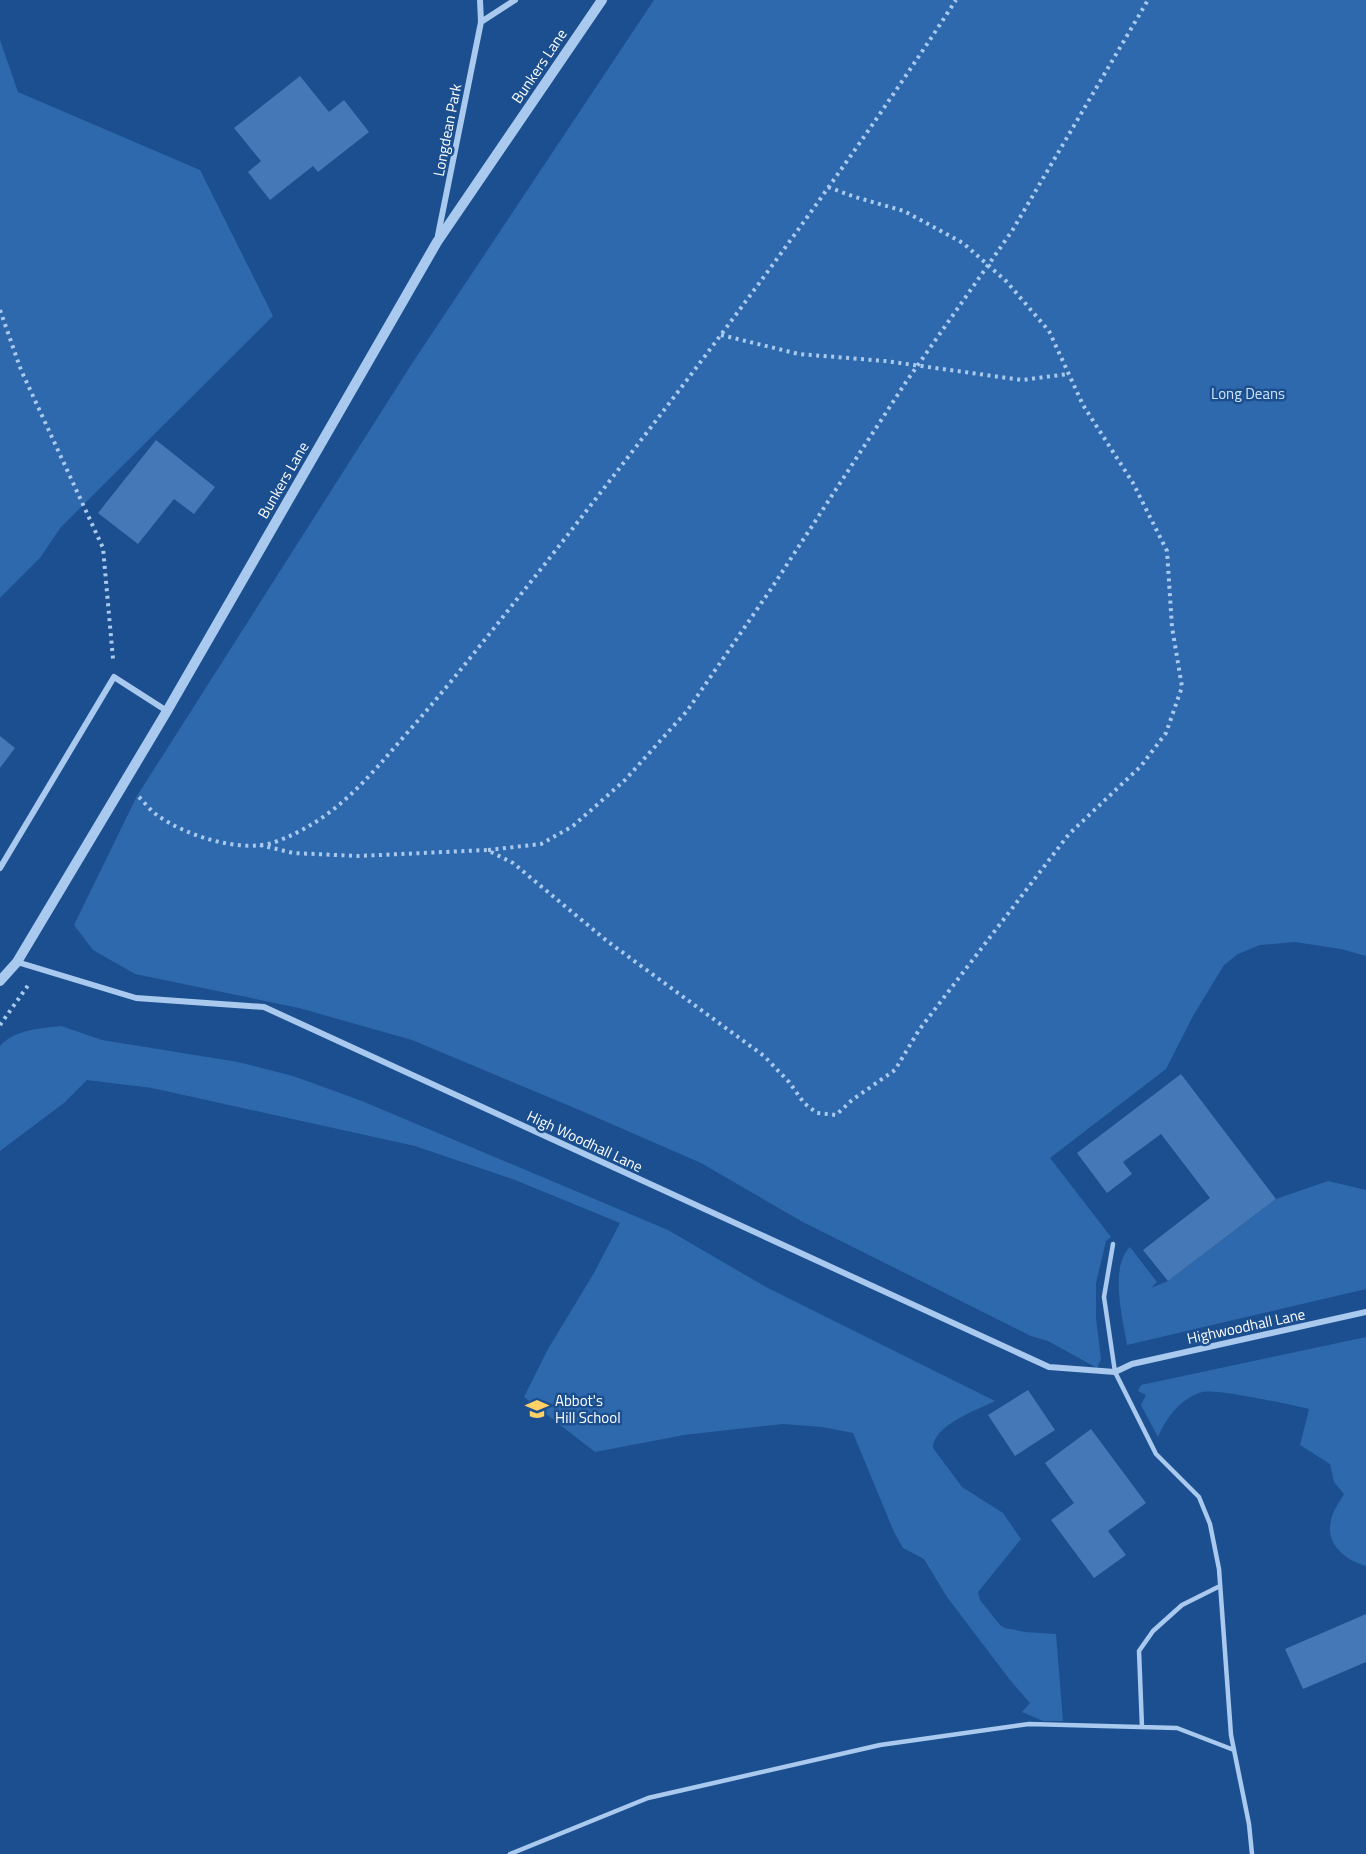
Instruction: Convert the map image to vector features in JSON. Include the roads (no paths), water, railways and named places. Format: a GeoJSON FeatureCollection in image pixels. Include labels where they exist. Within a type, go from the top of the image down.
{"type":"FeatureCollection","features":[{"type":"Feature","properties":{"kind":"street","name":"Longdean Park"},"geometry":{"type":"LineString","coordinates":[[437,242],[481,22],[480,0]]}},
{"type":"Feature","properties":{"kind":"street"},"geometry":{"type":"LineString","coordinates":[[481,22],[514,0]]}},
{"type":"Feature","properties":{"kind":"street","name":"Bunkers Lane"},"geometry":{"type":"LineString","coordinates":[[0,981],[17,962],[167,711],[437,242],[602,0]]}},
{"type":"Feature","properties":{"kind":"street"},"geometry":{"type":"LineString","coordinates":[[0,868],[114,677],[167,711]]}},
{"type":"Feature","properties":{"kind":"street","name":"High Woodhall Lane"},"geometry":{"type":"LineString","coordinates":[[17,962],[136,998],[264,1007],[1049,1367],[1115,1371],[1132,1364]]}},
{"type":"Feature","properties":{"kind":"street","name":"Highwoodhall Lane"},"geometry":{"type":"LineString","coordinates":[[1132,1364],[1366,1312]]}},
{"type":"Feature","properties":{"kind":"lane"},"geometry":{"type":"LineString","coordinates":[[1113,1244],[1104,1297],[1115,1371],[1156,1454],[1199,1497],[1210,1524],[1221,1586],[1231,1735],[1249,1824],[1252,1854]]}},
{"type":"Feature","properties":{"kind":"lane"},"geometry":{"type":"LineString","coordinates":[[1142,1727],[1139,1651],[1153,1631],[1182,1605],[1221,1586]]}},
{"type":"Feature","properties":{"kind":"lane"},"geometry":{"type":"LineString","coordinates":[[510,1854],[648,1798],[880,1745],[1029,1724],[1177,1728],[1234,1750]]}},
{"type":"Feature","properties":{"kind":"place","name":"Abbot's Hill School"},"geometry":{"type":"Point","coordinates":[537,1409]}},
{"type":"Feature","properties":{"kind":"park label","name":"Long Deans"},"geometry":{"type":"Point","coordinates":[1248,393]}}]}
